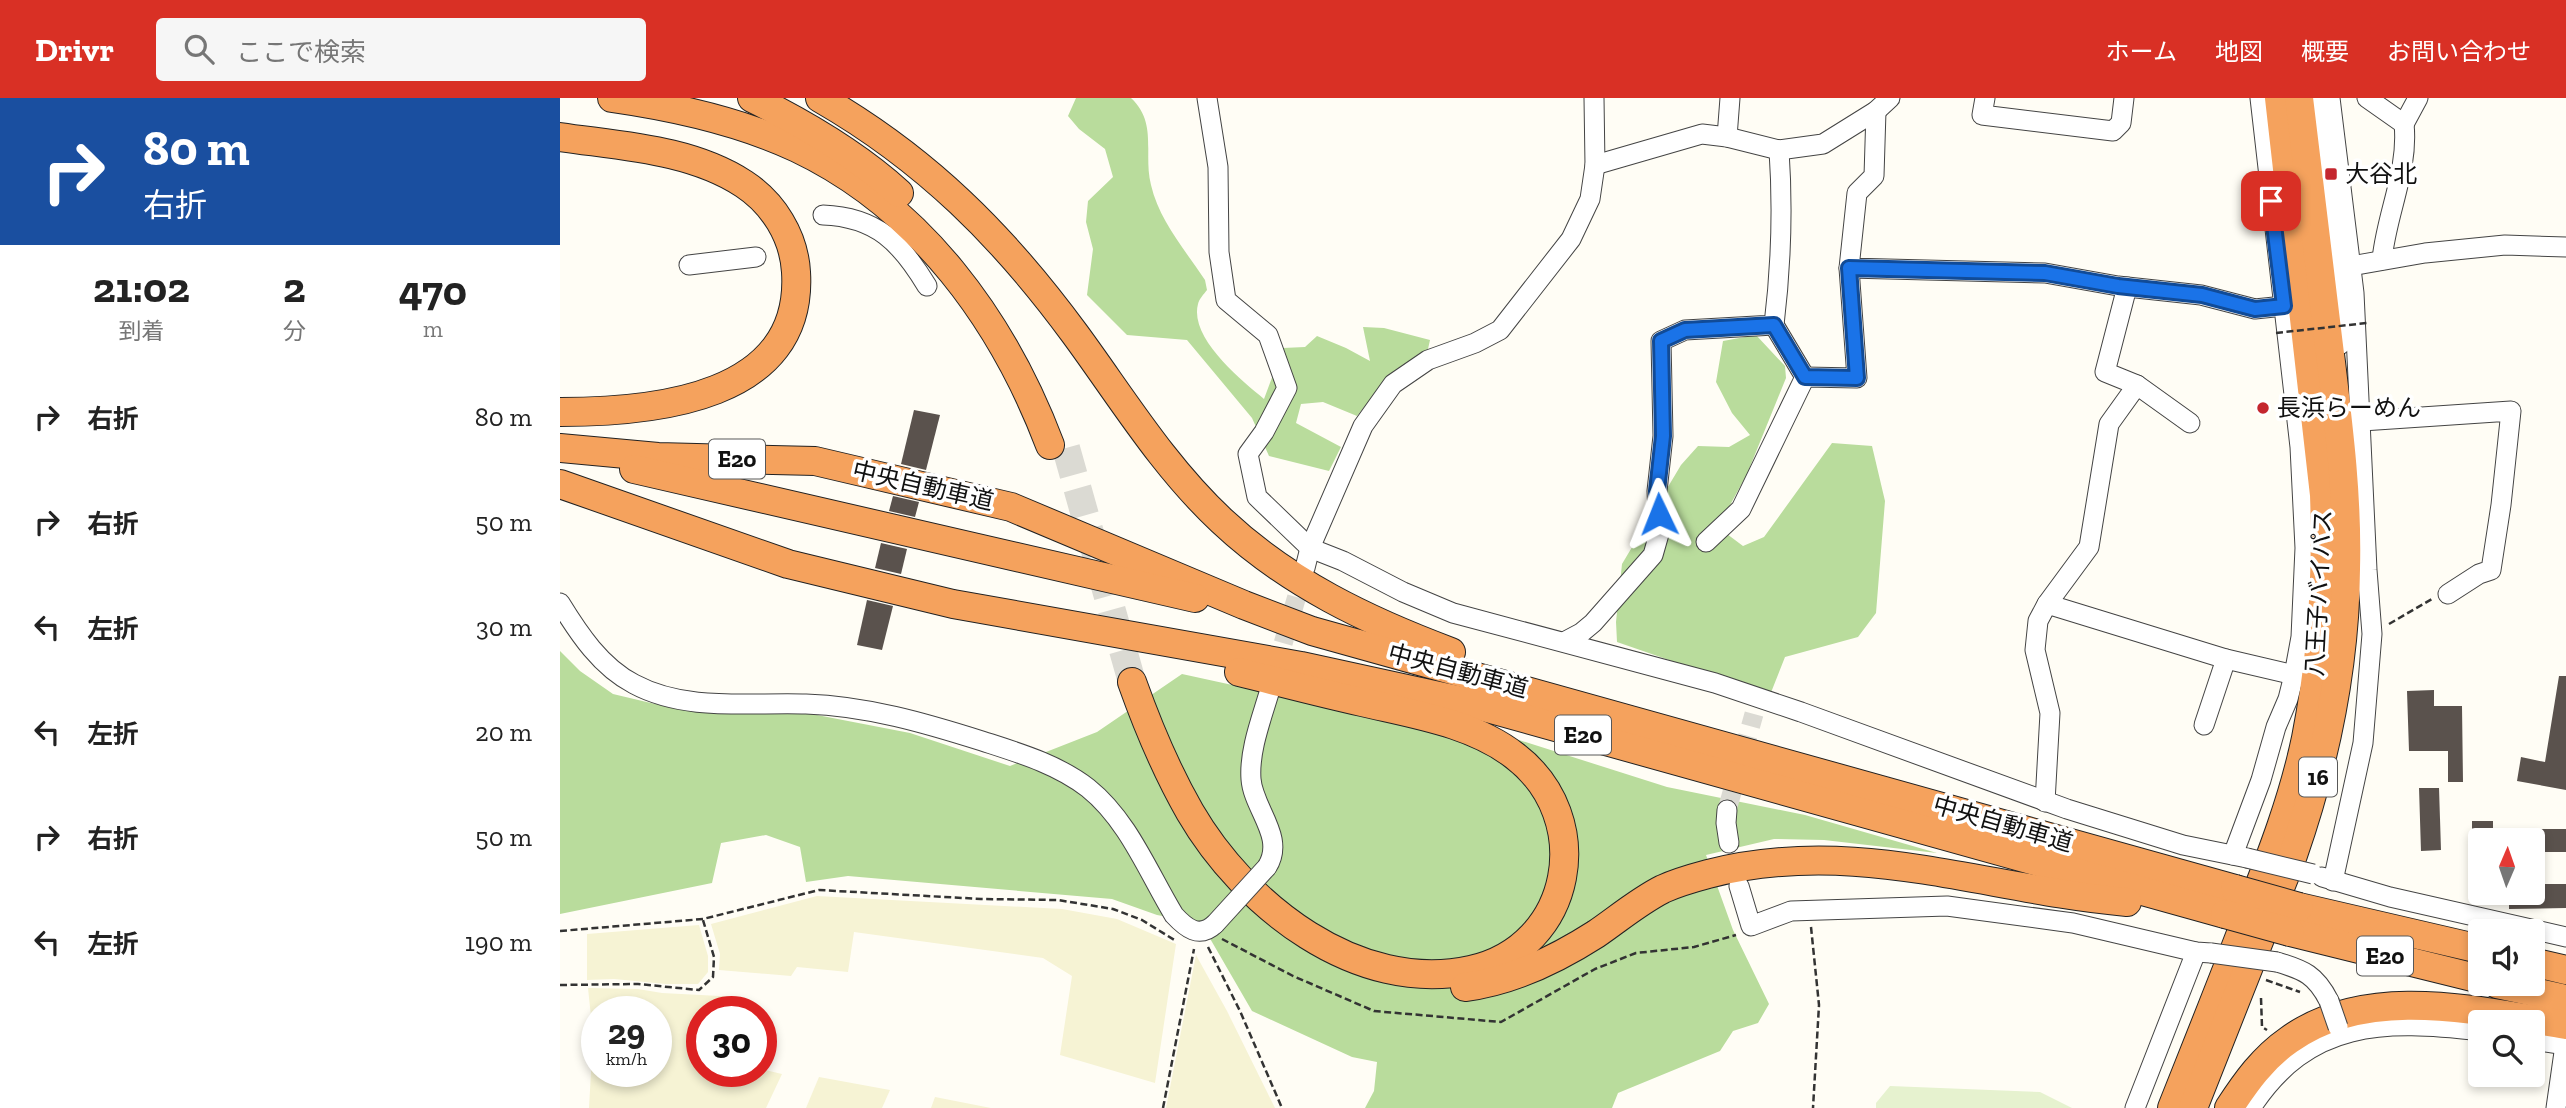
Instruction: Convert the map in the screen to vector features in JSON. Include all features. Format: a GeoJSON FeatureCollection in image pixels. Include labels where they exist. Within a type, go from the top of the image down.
{"type":"FeatureCollection","features":[{"type":"Feature","properties":{"kind":"highway"},"geometry":{"type":"LineString","coordinates":[[612,98],[715,118],[780,141],[837,171],[882,202],[944,262],[982,309],[1058,447],[1042,385],[1013,330],[973,273],[909,202],[867,167],[799,122],[752,98]]}},
{"type":"Feature","properties":{"kind":"highway"},"geometry":{"type":"LineString","coordinates":[[820,98],[887,140],[973,212],[1038,285],[1140,427],[1192,491],[1239,536],[1294,577],[1350,609],[1414,638],[1838,777]]}},
{"type":"Feature","properties":{"kind":"highway","name":"八王子バイパス"},"geometry":{"type":"LineString","coordinates":[[2172,1108],[2272,853],[2295,779],[2316,681],[2322,629],[2316,548],[2324,495],[2279,98]]}},
{"type":"Feature","properties":{"kind":"highway","name":"八王子バイパス"},"geometry":{"type":"LineString","coordinates":[[2193,1108],[2293,855],[2316,785],[2357,570],[2344,488],[2350,424],[2310,187],[2299,98]]}},
{"type":"Feature","properties":{"kind":"highway"},"geometry":{"type":"LineString","coordinates":[[560,137],[654,151],[705,165],[745,184],[775,213],[784,229],[793,251],[797,282],[792,312],[781,341],[760,365],[737,381],[667,403],[634,408],[560,412]]}},
{"type":"Feature","properties":{"kind":"highway"},"geometry":{"type":"LineString","coordinates":[[560,449],[1273,616]]}},
{"type":"Feature","properties":{"kind":"highway","name":"中央自動車道"},"geometry":{"type":"LineString","coordinates":[[560,449],[658,457],[815,461],[1027,512],[1312,631],[1838,777],[2221,904]]}},
{"type":"Feature","properties":{"kind":"highway","name":"中央自動車道"},"geometry":{"type":"LineString","coordinates":[[560,484],[788,564],[953,604],[1301,666],[1466,702],[2221,904],[2468,947]]}},
{"type":"Feature","properties":{"kind":"highway"},"geometry":{"type":"LineString","coordinates":[[953,604],[1433,719],[1483,738],[1514,755],[1533,772],[1548,791],[1563,831],[1564,873],[1559,893],[1550,911],[1539,929],[1520,946],[1496,961],[1474,969],[1447,973],[1405,971],[1365,963],[1318,942],[1257,897],[1227,863],[1191,814],[1124,678],[1131,722],[1168,803],[1223,882],[1266,922],[1313,954],[1334,965],[1381,981],[1433,989],[1486,984],[1514,976],[1549,961],[1594,936],[1664,889],[1708,874],[1772,862],[1811,859],[1866,861],[1962,874],[2110,900],[2221,904]]}},
{"type":"Feature","properties":{"kind":"highway","name":"中央自動車道"},"geometry":{"type":"LineString","coordinates":[[2295,919],[2468,975]]}},
{"type":"Feature","properties":{"kind":"highway"},"geometry":{"type":"LineString","coordinates":[[2545,965],[2566,970]]}},
{"type":"Feature","properties":{"kind":"highway"},"geometry":{"type":"LineString","coordinates":[[2545,994],[2566,999]]}},
{"type":"Feature","properties":{"kind":"highway"},"geometry":{"type":"LineString","coordinates":[[2229,1108],[2250,1077],[2290,1038],[2320,1022],[2349,1013],[2400,1006],[2435,1007],[2466,1009],[2566,1025]]}},
{"type":"Feature","properties":{"kind":"street"},"geometry":{"type":"LineString","coordinates":[[1207,98],[1218,167],[1219,252],[1226,300],[1268,335],[1287,388],[1264,432],[1248,454],[1257,496],[1310,548],[1453,613],[1715,683],[1757,706],[2183,845],[2240,856],[2566,937]]}},
{"type":"Feature","properties":{"kind":"street"},"geometry":{"type":"LineString","coordinates":[[1306,568],[1310,548],[1363,426],[1393,384],[1428,360],[1500,330],[1571,239],[1590,199],[1595,165],[1594,98]]}},
{"type":"Feature","properties":{"kind":"street"},"geometry":{"type":"LineString","coordinates":[[1727,137],[1730,98]]}},
{"type":"Feature","properties":{"kind":"street"},"geometry":{"type":"LineString","coordinates":[[1985,98],[1982,115],[2113,131],[2120,123],[2124,98]]}},
{"type":"Feature","properties":{"kind":"street"},"geometry":{"type":"LineString","coordinates":[[2240,856],[2276,727],[2288,699],[2294,675],[2316,548],[2300,447],[2260,98]]}},
{"type":"Feature","properties":{"kind":"street"},"geometry":{"type":"LineString","coordinates":[[2314,98],[2346,294]]}},
{"type":"Feature","properties":{"kind":"street"},"geometry":{"type":"LineString","coordinates":[[2330,98],[2351,266],[2346,294],[2343,369],[2350,424],[2511,411],[2491,570],[2480,573],[2448,594]]}},
{"type":"Feature","properties":{"kind":"street"},"geometry":{"type":"LineString","coordinates":[[2367,98],[2404,124]]}},
{"type":"Feature","properties":{"kind":"street"},"geometry":{"type":"LineString","coordinates":[[2382,260],[2384,237],[2398,186],[2406,139],[2404,124],[2418,98]]}},
{"type":"Feature","properties":{"kind":"street"},"geometry":{"type":"LineString","coordinates":[[1595,165],[1702,134],[1779,149],[1823,144],[1883,104]]}},
{"type":"Feature","properties":{"kind":"street"},"geometry":{"type":"LineString","coordinates":[[1805,377],[1857,378],[1849,268],[1857,193],[1874,176],[1883,104]]}},
{"type":"Feature","properties":{"kind":"street"},"geometry":{"type":"LineString","coordinates":[[1779,149],[1779,280],[1774,325],[1805,377]]}},
{"type":"Feature","properties":{"kind":"street"},"geometry":{"type":"LineString","coordinates":[[823,215],[844,216],[866,222],[875,228],[894,241],[910,258],[927,286]]}},
{"type":"Feature","properties":{"kind":"street"},"geometry":{"type":"LineString","coordinates":[[2351,266],[2505,245],[2566,247]]}},
{"type":"Feature","properties":{"kind":"street"},"geometry":{"type":"LineString","coordinates":[[689,265],[756,257]]}},
{"type":"Feature","properties":{"kind":"street"},"geometry":{"type":"LineString","coordinates":[[1849,268],[2045,273],[2127,287],[2202,295],[2255,309],[2284,306]]}},
{"type":"Feature","properties":{"kind":"street"},"geometry":{"type":"LineString","coordinates":[[2127,287],[2105,372],[2137,385],[2190,423]]}},
{"type":"Feature","properties":{"kind":"street"},"geometry":{"type":"LineString","coordinates":[[1564,642],[1593,623],[1653,555],[1659,534],[1657,491],[1663,436],[1661,341],[1685,330],[1774,325]]}},
{"type":"Feature","properties":{"kind":"street"},"geometry":{"type":"LineString","coordinates":[[1706,542],[1741,509],[1805,377]]}},
{"type":"Feature","properties":{"kind":"street"},"geometry":{"type":"LineString","coordinates":[[2045,802],[2050,713],[2035,650],[2038,621],[2047,604],[2089,547],[2109,424],[2137,385]]}},
{"type":"Feature","properties":{"kind":"street"},"geometry":{"type":"LineString","coordinates":[[2333,881],[2363,743],[2372,634],[2357,570]]}},
{"type":"Feature","properties":{"kind":"street"},"geometry":{"type":"LineString","coordinates":[[560,603],[586,642],[602,660],[634,684],[655,693],[712,703],[831,705],[903,718],[1023,754],[1065,773],[1090,789],[1107,807],[1131,839],[1174,915],[1184,926],[1207,928],[1267,867],[1273,855],[1273,844],[1251,779],[1253,755],[1269,693]]}},
{"type":"Feature","properties":{"kind":"street"},"geometry":{"type":"LineString","coordinates":[[2047,604],[2226,659],[2294,675]]}},
{"type":"Feature","properties":{"kind":"street"},"geometry":{"type":"LineString","coordinates":[[2204,725],[2226,659]]}},
{"type":"Feature","properties":{"kind":"street"},"geometry":{"type":"LineString","coordinates":[[1727,810],[1729,843]]}},
{"type":"Feature","properties":{"kind":"street"},"geometry":{"type":"LineString","coordinates":[[1739,887],[1751,926],[1791,911],[1906,906],[1960,908],[2073,922],[2204,953],[2277,962],[2298,968],[2316,979],[2320,998],[2340,1030]]}},
{"type":"Feature","properties":{"kind":"street"},"geometry":{"type":"LineString","coordinates":[[2135,1108],[2204,953]]}},
{"type":"Feature","properties":{"kind":"street"},"geometry":{"type":"LineString","coordinates":[[2250,1108],[2287,1064],[2340,1030],[2398,1024],[2468,1030]]}},
{"type":"Feature","properties":{"kind":"street"},"geometry":{"type":"LineString","coordinates":[[2545,1042],[2566,1045],[2556,1108]]}},
{"type":"Feature","properties":{"kind":"path"},"geometry":{"type":"LineString","coordinates":[[2276,332],[2367,323]]}},
{"type":"Feature","properties":{"kind":"path"},"geometry":{"type":"LineString","coordinates":[[2372,634],[2440,594],[2448,594]]}},
{"type":"Feature","properties":{"kind":"path"},"geometry":{"type":"LineString","coordinates":[[560,931],[703,919],[819,890],[981,900],[1058,900],[1112,909],[1142,920],[1174,941],[1181,941],[1207,928]]}},
{"type":"Feature","properties":{"kind":"path"},"geometry":{"type":"LineString","coordinates":[[1808,910],[1816,959],[1819,1004],[1813,1108]]}},
{"type":"Feature","properties":{"kind":"path"},"geometry":{"type":"LineString","coordinates":[[560,985],[626,984],[699,990],[713,977],[715,957],[703,919]]}},
{"type":"Feature","properties":{"kind":"path"},"geometry":{"type":"LineString","coordinates":[[1163,1108],[1191,963],[1207,928]]}},
{"type":"Feature","properties":{"kind":"path"},"geometry":{"type":"LineString","coordinates":[[1207,928],[1282,1108]]}},
{"type":"Feature","properties":{"kind":"path"},"geometry":{"type":"LineString","coordinates":[[2270,982],[2320,998]]}},
{"type":"Feature","properties":{"kind":"shaded area"},"geometry":{"type":"Polygon","coordinates":[[[817,896],[1062,909],[1117,919],[1176,944],[1155,1083],[1060,1055],[1072,976],[1043,958],[854,932],[848,972],[797,967],[791,976],[719,970],[720,954],[711,924],[817,896]]]}},
{"type":"Feature","properties":{"kind":"shaded area"},"geometry":{"type":"Polygon","coordinates":[[[699,925],[708,956],[708,972],[698,984],[587,980],[587,934],[699,925]]]}},
{"type":"Feature","properties":{"kind":"shaded area"},"geometry":{"type":"Polygon","coordinates":[[[1196,955],[1227,1011],[1275,1108],[1166,1108],[1196,955]]]}},
{"type":"Feature","properties":{"kind":"shaded area"},"geometry":{"type":"Polygon","coordinates":[[[588,988],[720,996],[686,996],[686,1087],[776,1087],[766,1108],[589,1108],[590,1087],[672,1087],[672,996],[589,996],[588,988]]]}},
{"type":"Feature","properties":{"kind":"shaded area"},"geometry":{"type":"Polygon","coordinates":[[[819,1077],[890,1090],[882,1108],[806,1108],[819,1077]]]}},
{"type":"Feature","properties":{"kind":"shaded area"},"geometry":{"type":"Polygon","coordinates":[[[935,1097],[991,1108],[931,1108],[935,1097]]]}},
{"type":"Feature","properties":{"kind":"green space"},"geometry":{"type":"Polygon","coordinates":[[[1076,98],[1131,98],[1139,108],[1147,128],[1149,173],[1155,198],[1174,234],[1205,280],[1207,290],[1198,304],[1197,317],[1201,331],[1231,370],[1264,399],[1283,348],[1305,347],[1317,336],[1370,361],[1363,327],[1384,328],[1430,340],[1428,349],[1385,381],[1357,416],[1323,402],[1301,404],[1296,423],[1341,447],[1329,471],[1269,456],[1252,418],[1187,340],[1127,335],[1087,295],[1093,249],[1086,222],[1088,201],[1113,177],[1105,149],[1079,129],[1068,116],[1076,98]]]}},
{"type":"Feature","properties":{"kind":"green space"},"geometry":{"type":"Polygon","coordinates":[[[1756,335],[1785,366],[1786,378],[1747,474],[1729,507],[1727,534],[1743,546],[1764,537],[1832,443],[1872,446],[1885,501],[1876,613],[1858,637],[1785,657],[1770,695],[1617,642],[1616,622],[1622,564],[1681,465],[1698,446],[1729,447],[1750,435],[1732,413],[1716,382],[1723,341],[1756,335]]]}},
{"type":"Feature","properties":{"kind":"green space"},"geometry":{"type":"Polygon","coordinates":[[[560,651],[580,671],[613,694],[655,704],[786,709],[910,733],[1010,766],[1097,732],[1182,674],[1269,693],[1497,733],[1667,787],[1805,815],[1937,853],[1824,840],[1774,839],[1706,855],[1733,930],[1769,1004],[1758,1023],[1733,1031],[1720,1051],[1618,1093],[1612,1108],[1365,1108],[1374,1091],[1377,1062],[1352,1057],[1252,1011],[1201,923],[1157,915],[1112,899],[848,876],[806,882],[800,847],[766,835],[721,843],[712,883],[560,914],[560,651]]]}},
{"type":"Feature","properties":{"kind":"green space"},"geometry":{"type":"Polygon","coordinates":[[[1890,1086],[2040,1092],[2072,1108],[1876,1108],[1876,1103],[1890,1086]]]}},
{"type":"Feature","properties":{"kind":"building"},"geometry":{"type":"Polygon","coordinates":[[[914,410],[940,415],[926,470],[901,464],[914,410]]]}},
{"type":"Feature","properties":{"kind":"building"},"geometry":{"type":"Polygon","coordinates":[[[893,496],[919,502],[915,517],[889,511],[893,496]]]}},
{"type":"Feature","properties":{"kind":"building"},"geometry":{"type":"Polygon","coordinates":[[[881,543],[907,549],[901,574],[875,568],[881,543]]]}},
{"type":"Feature","properties":{"kind":"building"},"geometry":{"type":"Polygon","coordinates":[[[867,600],[893,606],[882,650],[857,645],[867,600]]]}},
{"type":"Feature","properties":{"kind":"building"},"geometry":{"type":"Polygon","coordinates":[[[2559,676],[2566,676],[2566,790],[2517,781],[2521,757],[2545,762],[2559,676]]]}},
{"type":"Feature","properties":{"kind":"building"},"geometry":{"type":"Polygon","coordinates":[[[2434,690],[2434,706],[2462,706],[2463,782],[2448,782],[2448,751],[2409,751],[2407,691],[2434,690]]]}},
{"type":"Feature","properties":{"kind":"building"},"geometry":{"type":"Polygon","coordinates":[[[2419,788],[2439,788],[2441,850],[2421,851],[2419,788]]]}},
{"type":"Feature","properties":{"kind":"building"},"geometry":{"type":"Polygon","coordinates":[[[2472,821],[2493,821],[2493,828],[2472,828],[2472,821]]]}},
{"type":"Feature","properties":{"kind":"building"},"geometry":{"type":"Polygon","coordinates":[[[2545,829],[2566,829],[2566,852],[2545,852],[2545,829]]]}},
{"type":"Feature","properties":{"kind":"building"},"geometry":{"type":"Polygon","coordinates":[[[2545,884],[2566,884],[2566,908],[2509,909],[2509,905],[2545,905],[2545,884]]]}},
{"type":"Feature","properties":{"kind":"tunnel"},"geometry":{"type":"LineString","coordinates":[[1066,448],[1132,682]]}},
{"type":"Feature","properties":{"kind":"tunnel"},"geometry":{"type":"LineString","coordinates":[[1275,671],[1304,572]]}},
{"type":"Feature","properties":{"kind":"tunnel"},"geometry":{"type":"LineString","coordinates":[[1727,810],[1754,714]]}},
{"type":"Feature","properties":{"kind":"place","name":"大谷北"},"geometry":{"type":"Point","coordinates":[2331,174]}},
{"type":"Feature","properties":{"kind":"place","name":"長浜らーめん"},"geometry":{"type":"Point","coordinates":[2263,408]}},
{"type":"Feature","properties":{"kind":"route"},"geometry":{"type":"LineString","coordinates":[[1659,514],[1657,491],[1663,436],[1661,341],[1685,330],[1774,325],[1805,377],[1857,378],[1849,268],[2045,273],[2118,286],[2202,295],[2255,309],[2284,306],[2271,201]]}}]}
